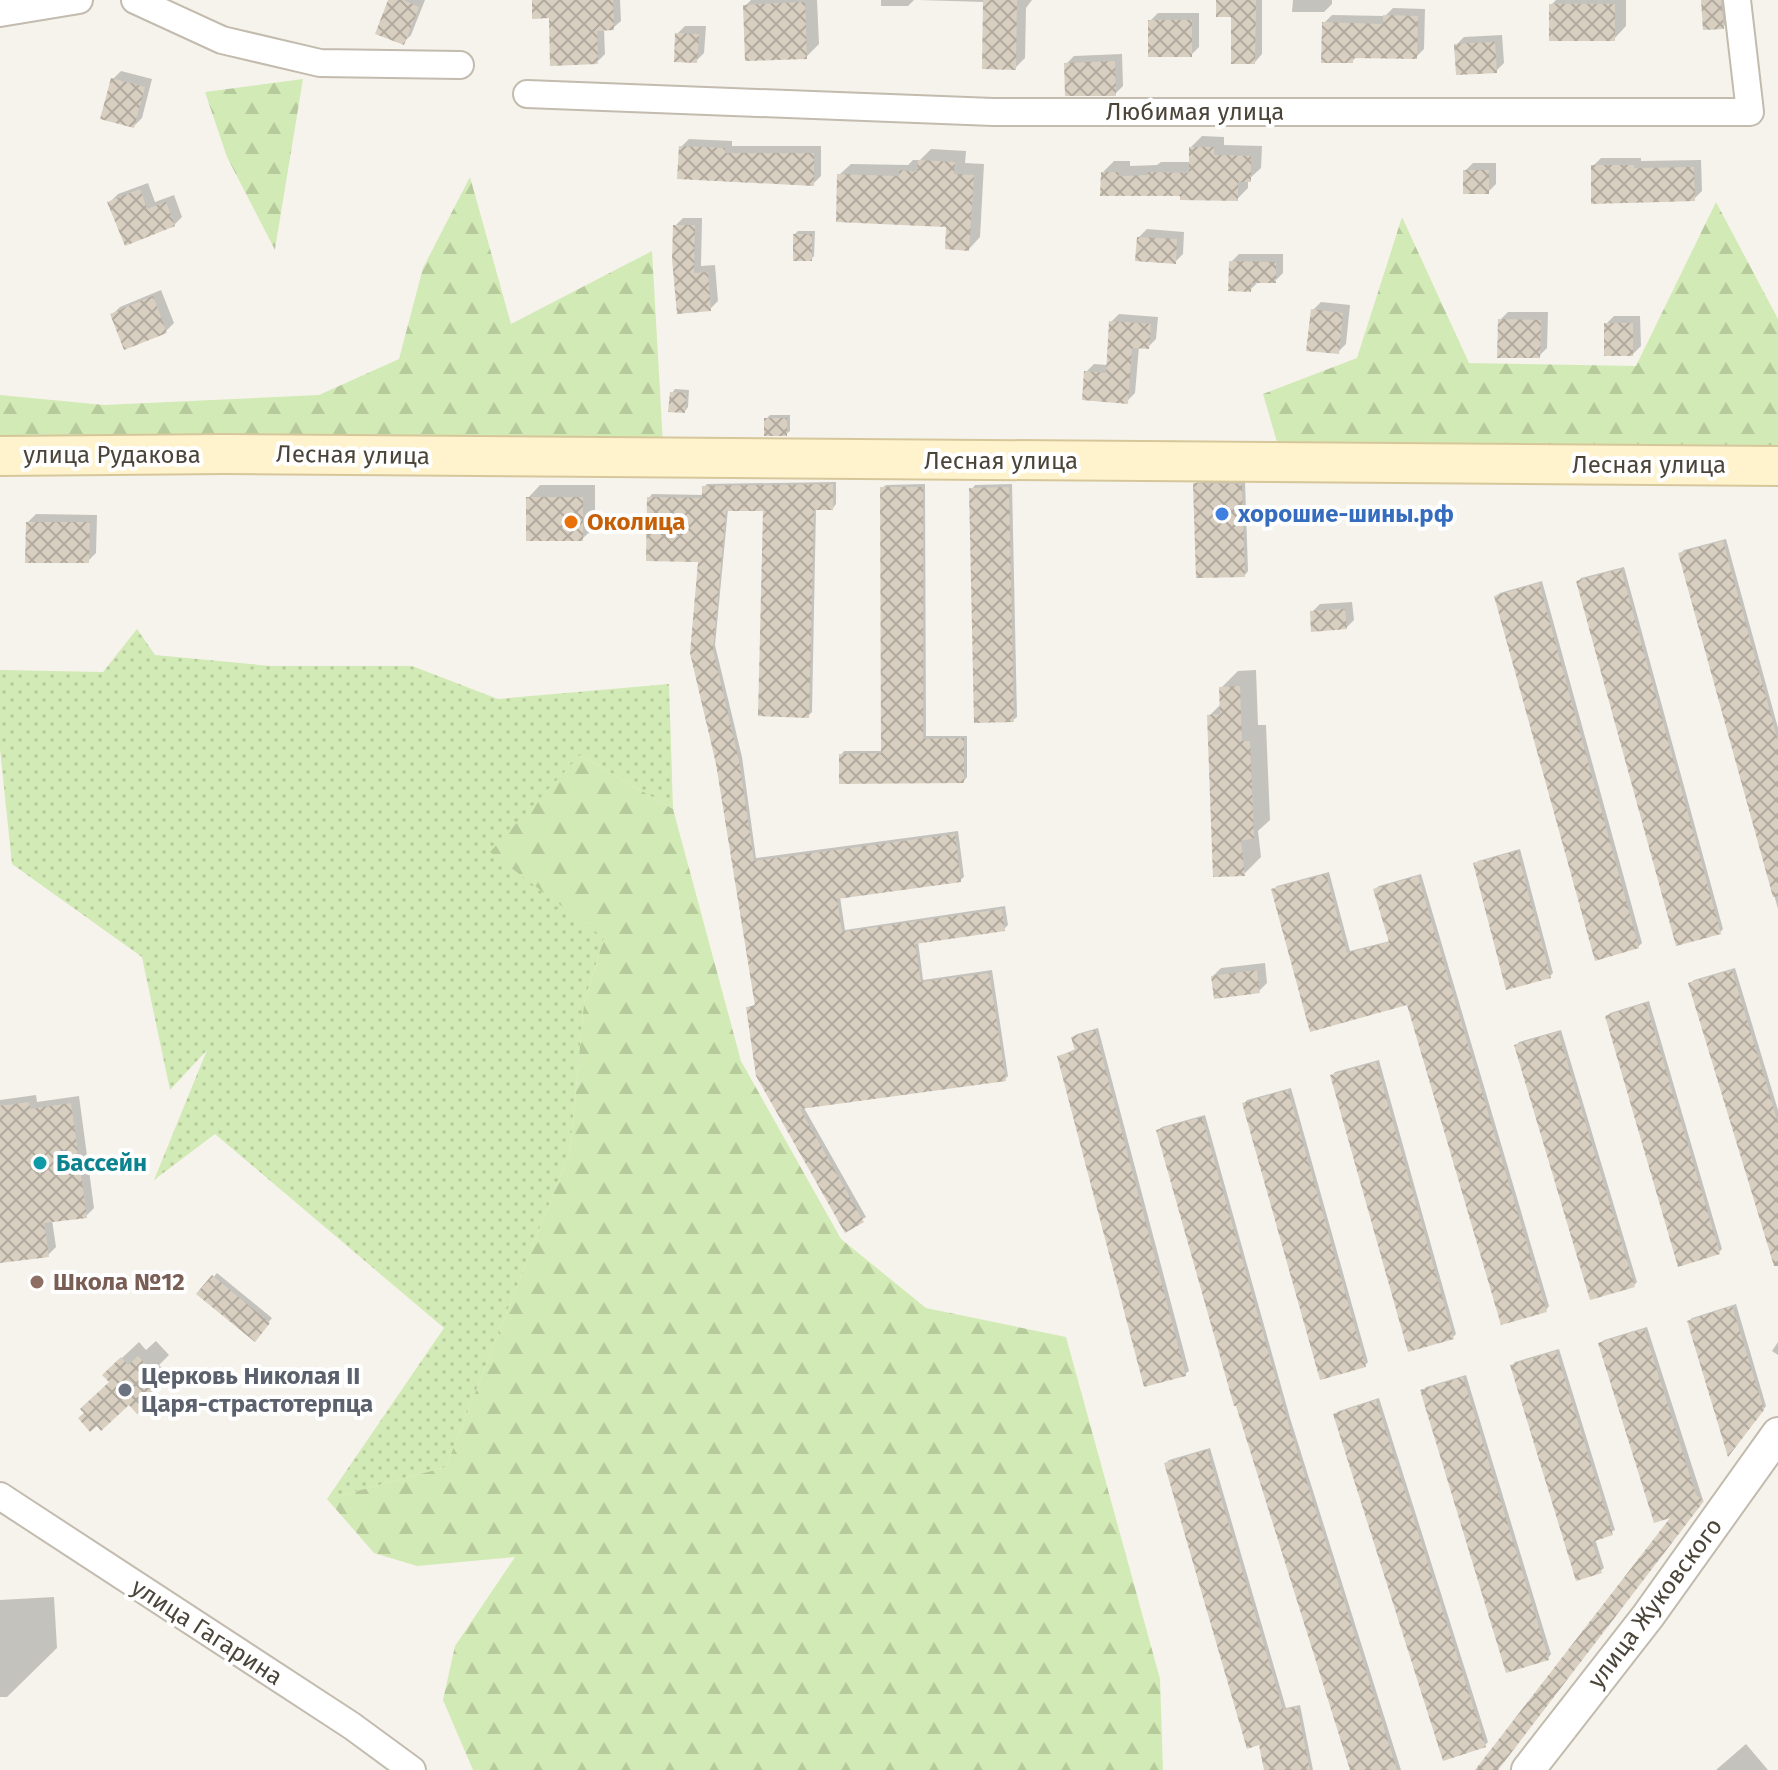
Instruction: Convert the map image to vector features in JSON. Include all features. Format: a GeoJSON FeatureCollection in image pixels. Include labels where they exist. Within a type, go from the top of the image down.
{"type":"FeatureCollection","features":[{"type":"Feature","properties":{"kind":"main road","name":"улица Рудакова"},"geometry":{"type":"LineString","coordinates":[[0,456],[224,454]]}},
{"type":"Feature","properties":{"kind":"main road","name":"Лесная улица"},"geometry":{"type":"LineString","coordinates":[[224,454],[1778,466]]}},
{"type":"Feature","properties":{"kind":"street"},"geometry":{"type":"LineString","coordinates":[[0,13],[79,0]]}},
{"type":"Feature","properties":{"kind":"street"},"geometry":{"type":"LineString","coordinates":[[135,0],[222,40],[320,63],[460,65]]}},
{"type":"Feature","properties":{"kind":"street","name":"Любимая улица"},"geometry":{"type":"LineString","coordinates":[[527,94],[993,112],[1750,112],[1737,0]]}},
{"type":"Feature","properties":{"kind":"street","name":"улица Жуковского"},"geometry":{"type":"LineString","coordinates":[[1528,1770],[1648,1616],[1778,1434]]}},
{"type":"Feature","properties":{"kind":"street","name":"улица Гагарина"},"geometry":{"type":"LineString","coordinates":[[0,1496],[352,1726],[412,1770]]}},
{"type":"Feature","properties":{"kind":"green space"},"geometry":{"type":"Polygon","coordinates":[[[303,79],[275,250],[227,157],[205,92],[303,79]]]}},
{"type":"Feature","properties":{"kind":"green space"},"geometry":{"type":"Polygon","coordinates":[[[470,177],[511,324],[652,251],[663,444],[0,437],[0,395],[104,405],[319,395],[399,359],[423,268],[470,177]]]}},
{"type":"Feature","properties":{"kind":"green space"},"geometry":{"type":"Polygon","coordinates":[[[1716,202],[1778,319],[1778,447],[1279,449],[1263,394],[1357,358],[1402,217],[1469,363],[1636,366],[1716,202]]]}},
{"type":"Feature","properties":{"kind":"green space"},"geometry":{"type":"Polygon","coordinates":[[[137,629],[155,655],[271,666],[412,666],[498,699],[669,684],[673,809],[580,755],[604,938],[584,1003],[570,1151],[446,1467],[327,1499],[444,1328],[215,1134],[154,1180],[207,1050],[170,1090],[142,957],[12,864],[0,749],[0,670],[103,672],[137,629]]]}},
{"type":"Feature","properties":{"kind":"green space"},"geometry":{"type":"Polygon","coordinates":[[[580,755],[673,809],[741,1061],[841,1239],[926,1308],[1066,1337],[1160,1679],[1163,1770],[473,1770],[443,1700],[455,1646],[515,1557],[417,1566],[374,1553],[327,1499],[446,1467],[570,1151],[584,1003],[604,938],[490,852],[580,755]]]}},
{"type":"Feature","properties":{"kind":"building"},"geometry":{"type":"Polygon","coordinates":[[[388,0],[403,0],[419,7],[404,45],[375,34],[388,0]]]}},
{"type":"Feature","properties":{"kind":"building"},"geometry":{"type":"Polygon","coordinates":[[[532,0],[613,0],[614,30],[597,31],[598,64],[550,66],[549,18],[532,19],[532,0]]]}},
{"type":"Feature","properties":{"kind":"building"},"geometry":{"type":"Polygon","coordinates":[[[983,0],[1017,0],[1016,70],[982,69],[983,0]]]}},
{"type":"Feature","properties":{"kind":"building"},"geometry":{"type":"Polygon","coordinates":[[[1216,0],[1256,0],[1255,64],[1231,64],[1231,17],[1216,17],[1216,0]]]}},
{"type":"Feature","properties":{"kind":"building"},"geometry":{"type":"Polygon","coordinates":[[[1701,0],[1721,0],[1724,29],[1703,30],[1701,0]]]}},
{"type":"Feature","properties":{"kind":"building"},"geometry":{"type":"Polygon","coordinates":[[[805,2],[807,59],[745,61],[743,5],[805,2]]]}},
{"type":"Feature","properties":{"kind":"building"},"geometry":{"type":"Polygon","coordinates":[[[1549,4],[1615,4],[1615,41],[1549,41],[1549,4]]]}},
{"type":"Feature","properties":{"kind":"building"},"geometry":{"type":"Polygon","coordinates":[[[1383,15],[1418,16],[1417,59],[1353,58],[1353,63],[1321,63],[1322,22],[1383,24],[1383,15]]]}},
{"type":"Feature","properties":{"kind":"building"},"geometry":{"type":"Polygon","coordinates":[[[1148,20],[1192,20],[1192,57],[1148,57],[1148,20]]]}},
{"type":"Feature","properties":{"kind":"building"},"geometry":{"type":"Polygon","coordinates":[[[675,33],[699,34],[697,63],[674,62],[675,33]]]}},
{"type":"Feature","properties":{"kind":"building"},"geometry":{"type":"Polygon","coordinates":[[[1495,42],[1497,73],[1456,75],[1454,44],[1495,42]]]}},
{"type":"Feature","properties":{"kind":"building"},"geometry":{"type":"Polygon","coordinates":[[[1115,61],[1116,96],[1065,96],[1064,63],[1115,61]]]}},
{"type":"Feature","properties":{"kind":"building"},"geometry":{"type":"Polygon","coordinates":[[[111,78],[145,87],[134,128],[100,119],[111,78]]]}},
{"type":"Feature","properties":{"kind":"building"},"geometry":{"type":"Polygon","coordinates":[[[679,146],[725,148],[725,153],[814,153],[814,186],[677,179],[679,146]]]}},
{"type":"Feature","properties":{"kind":"building"},"geometry":{"type":"Polygon","coordinates":[[[1189,147],[1214,147],[1214,155],[1251,156],[1251,182],[1238,182],[1238,201],[1180,200],[1180,196],[1100,196],[1101,172],[1119,172],[1119,176],[1148,175],[1148,172],[1189,173],[1189,147]]]}},
{"type":"Feature","properties":{"kind":"building"},"geometry":{"type":"Polygon","coordinates":[[[918,160],[955,162],[954,174],[974,175],[969,251],[945,249],[946,227],[836,222],[837,174],[899,176],[899,170],[917,172],[918,160]]]}},
{"type":"Feature","properties":{"kind":"building"},"geometry":{"type":"Polygon","coordinates":[[[1591,165],[1694,167],[1695,201],[1591,204],[1591,165]]]}},
{"type":"Feature","properties":{"kind":"building"},"geometry":{"type":"Polygon","coordinates":[[[1463,170],[1489,170],[1489,194],[1463,194],[1463,170]]]}},
{"type":"Feature","properties":{"kind":"building"},"geometry":{"type":"Polygon","coordinates":[[[140,189],[147,209],[166,202],[175,226],[125,246],[107,202],[140,189]]]}},
{"type":"Feature","properties":{"kind":"building"},"geometry":{"type":"Polygon","coordinates":[[[673,225],[695,225],[694,273],[708,272],[711,311],[677,314],[672,259],[673,225]]]}},
{"type":"Feature","properties":{"kind":"building"},"geometry":{"type":"Polygon","coordinates":[[[793,234],[812,234],[812,261],[793,261],[793,234]]]}},
{"type":"Feature","properties":{"kind":"building"},"geometry":{"type":"Polygon","coordinates":[[[1137,237],[1177,239],[1176,264],[1135,261],[1137,237]]]}},
{"type":"Feature","properties":{"kind":"building"},"geometry":{"type":"Polygon","coordinates":[[[1229,261],[1276,262],[1276,283],[1251,283],[1251,292],[1228,291],[1229,261]]]}},
{"type":"Feature","properties":{"kind":"building"},"geometry":{"type":"Polygon","coordinates":[[[153,296],[167,333],[124,350],[110,314],[153,296]]]}},
{"type":"Feature","properties":{"kind":"building"},"geometry":{"type":"Polygon","coordinates":[[[1311,309],[1343,313],[1339,354],[1306,351],[1311,309]]]}},
{"type":"Feature","properties":{"kind":"building"},"geometry":{"type":"Polygon","coordinates":[[[1498,319],[1541,320],[1540,358],[1497,358],[1498,319]]]}},
{"type":"Feature","properties":{"kind":"building"},"geometry":{"type":"Polygon","coordinates":[[[1109,321],[1151,324],[1149,349],[1132,348],[1128,404],[1082,400],[1084,371],[1106,373],[1109,321]]]}},
{"type":"Feature","properties":{"kind":"building"},"geometry":{"type":"Polygon","coordinates":[[[1604,323],[1633,323],[1633,356],[1604,356],[1604,323]]]}},
{"type":"Feature","properties":{"kind":"building"},"geometry":{"type":"Polygon","coordinates":[[[670,392],[686,393],[685,413],[668,412],[670,392]]]}},
{"type":"Feature","properties":{"kind":"building"},"geometry":{"type":"Polygon","coordinates":[[[764,418],[787,418],[787,436],[764,436],[764,418]]]}},
{"type":"Feature","properties":{"kind":"building"},"geometry":{"type":"Polygon","coordinates":[[[1193,483],[1242,484],[1245,577],[1196,578],[1193,483]]]}},
{"type":"Feature","properties":{"kind":"building"},"geometry":{"type":"Polygon","coordinates":[[[833,484],[833,510],[814,510],[809,718],[758,716],[763,511],[726,511],[713,650],[739,761],[754,861],[955,834],[961,882],[837,899],[842,932],[1002,909],[1005,931],[915,944],[921,982],[989,973],[1006,1081],[800,1109],[864,1222],[845,1233],[756,1076],[746,1007],[755,1006],[716,764],[690,653],[698,562],[646,561],[647,497],[702,498],[702,486],[833,484]]]}},
{"type":"Feature","properties":{"kind":"building"},"geometry":{"type":"Polygon","coordinates":[[[880,487],[923,487],[923,739],[964,738],[964,783],[839,784],[839,754],[881,753],[880,487]]]}},
{"type":"Feature","properties":{"kind":"building"},"geometry":{"type":"Polygon","coordinates":[[[1009,487],[1014,722],[974,723],[969,488],[1009,487]]]}},
{"type":"Feature","properties":{"kind":"building"},"geometry":{"type":"Polygon","coordinates":[[[526,497],[583,497],[583,541],[526,541],[526,497]]]}},
{"type":"Feature","properties":{"kind":"building"},"geometry":{"type":"Polygon","coordinates":[[[26,522],[90,522],[89,563],[25,563],[26,522]]]}},
{"type":"Feature","properties":{"kind":"building"},"geometry":{"type":"Polygon","coordinates":[[[1723,541],[1778,741],[1778,896],[1773,897],[1678,553],[1723,541]]]}},
{"type":"Feature","properties":{"kind":"building"},"geometry":{"type":"Polygon","coordinates":[[[1621,569],[1721,934],[1676,946],[1576,581],[1621,569]]]}},
{"type":"Feature","properties":{"kind":"building"},"geometry":{"type":"Polygon","coordinates":[[[1539,583],[1639,948],[1595,961],[1494,596],[1539,583]]]}},
{"type":"Feature","properties":{"kind":"building"},"geometry":{"type":"Polygon","coordinates":[[[1345,609],[1347,629],[1311,632],[1310,611],[1345,609]]]}},
{"type":"Feature","properties":{"kind":"building"},"geometry":{"type":"Polygon","coordinates":[[[1240,686],[1242,741],[1250,741],[1254,838],[1241,841],[1245,876],[1213,877],[1207,715],[1220,714],[1219,687],[1240,686]]]}},
{"type":"Feature","properties":{"kind":"building"},"geometry":{"type":"Polygon","coordinates":[[[1517,851],[1551,978],[1506,990],[1473,863],[1517,851]]]}},
{"type":"Feature","properties":{"kind":"building"},"geometry":{"type":"Polygon","coordinates":[[[1326,874],[1347,953],[1389,942],[1373,889],[1418,876],[1547,1312],[1501,1325],[1407,1005],[1310,1032],[1271,889],[1326,874]]]}},
{"type":"Feature","properties":{"kind":"building"},"geometry":{"type":"Polygon","coordinates":[[[1257,970],[1260,993],[1214,999],[1211,976],[1257,970]]]}},
{"type":"Feature","properties":{"kind":"building"},"geometry":{"type":"Polygon","coordinates":[[[1732,970],[1778,1123],[1778,1266],[1774,1266],[1688,983],[1732,970]]]}},
{"type":"Feature","properties":{"kind":"building"},"geometry":{"type":"Polygon","coordinates":[[[1646,1003],[1720,1254],[1678,1267],[1605,1016],[1646,1003]]]}},
{"type":"Feature","properties":{"kind":"building"},"geometry":{"type":"Polygon","coordinates":[[[1095,1030],[1186,1376],[1144,1387],[1057,1056],[1075,1051],[1071,1037],[1095,1030]]]}},
{"type":"Feature","properties":{"kind":"building"},"geometry":{"type":"Polygon","coordinates":[[[1558,1032],[1635,1287],[1590,1300],[1514,1045],[1558,1032]]]}},
{"type":"Feature","properties":{"kind":"building"},"geometry":{"type":"Polygon","coordinates":[[[1376,1062],[1454,1339],[1408,1352],[1330,1075],[1376,1062]]]}},
{"type":"Feature","properties":{"kind":"building"},"geometry":{"type":"Polygon","coordinates":[[[1288,1090],[1366,1367],[1320,1380],[1242,1103],[1288,1090]]]}},
{"type":"Feature","properties":{"kind":"building","name":"Бассейн"},"geometry":{"type":"Polygon","coordinates":[[[29,1102],[30,1109],[71,1103],[87,1218],[44,1223],[49,1257],[0,1263],[0,1106],[29,1102]]]}},
{"type":"Feature","properties":{"kind":"building"},"geometry":{"type":"Polygon","coordinates":[[[1202,1117],[1288,1422],[1397,1770],[1350,1770],[1234,1406],[1156,1130],[1202,1117]]]}},
{"type":"Feature","properties":{"kind":"building"},"geometry":{"type":"Polygon","coordinates":[[[212,1275],[270,1323],[255,1342],[196,1294],[212,1275]]]}},
{"type":"Feature","properties":{"kind":"building"},"geometry":{"type":"Polygon","coordinates":[[[1732,1306],[1764,1410],[1728,1457],[1687,1321],[1732,1306]]]}},
{"type":"Feature","properties":{"kind":"building"},"geometry":{"type":"Polygon","coordinates":[[[1644,1329],[1696,1495],[1704,1501],[1498,1770],[1475,1770],[1670,1518],[1654,1523],[1598,1343],[1644,1329]]]}},
{"type":"Feature","properties":{"kind":"building"},"geometry":{"type":"Polygon","coordinates":[[[1556,1351],[1613,1535],[1592,1542],[1602,1573],[1576,1581],[1510,1365],[1556,1351]]]}},
{"type":"Feature","properties":{"kind":"building","name":"Церковь Николая II Царя-страстотерпца"},"geometry":{"type":"Polygon","coordinates":[[[138,1356],[154,1373],[144,1383],[156,1396],[137,1414],[129,1405],[101,1431],[97,1426],[90,1432],[78,1418],[84,1413],[80,1409],[109,1382],[102,1375],[121,1357],[128,1365],[138,1356]]]}},
{"type":"Feature","properties":{"kind":"building"},"geometry":{"type":"Polygon","coordinates":[[[1463,1377],[1549,1660],[1506,1673],[1420,1390],[1463,1377]]]}},
{"type":"Feature","properties":{"kind":"building"},"geometry":{"type":"Polygon","coordinates":[[[1376,1400],[1486,1747],[1443,1761],[1333,1414],[1376,1400]]]}},
{"type":"Feature","properties":{"kind":"building"},"geometry":{"type":"Polygon","coordinates":[[[1207,1450],[1283,1710],[1297,1707],[1310,1770],[1264,1770],[1259,1745],[1247,1749],[1164,1463],[1207,1450]]]}},
{"type":"Feature","properties":{"kind":"place","name":"хорошие-шины.рф"},"geometry":{"type":"Point","coordinates":[1222,514]}},
{"type":"Feature","properties":{"kind":"place","name":"Околица"},"geometry":{"type":"Point","coordinates":[571,522]}},
{"type":"Feature","properties":{"kind":"place","name":"Бассейн"},"geometry":{"type":"Point","coordinates":[40,1163]}},
{"type":"Feature","properties":{"kind":"place","name":"Школа №12"},"geometry":{"type":"Point","coordinates":[37,1282]}},
{"type":"Feature","properties":{"kind":"place","name":"Церковь Николая II Царя-страстотерпца"},"geometry":{"type":"Point","coordinates":[125,1390]}}]}
